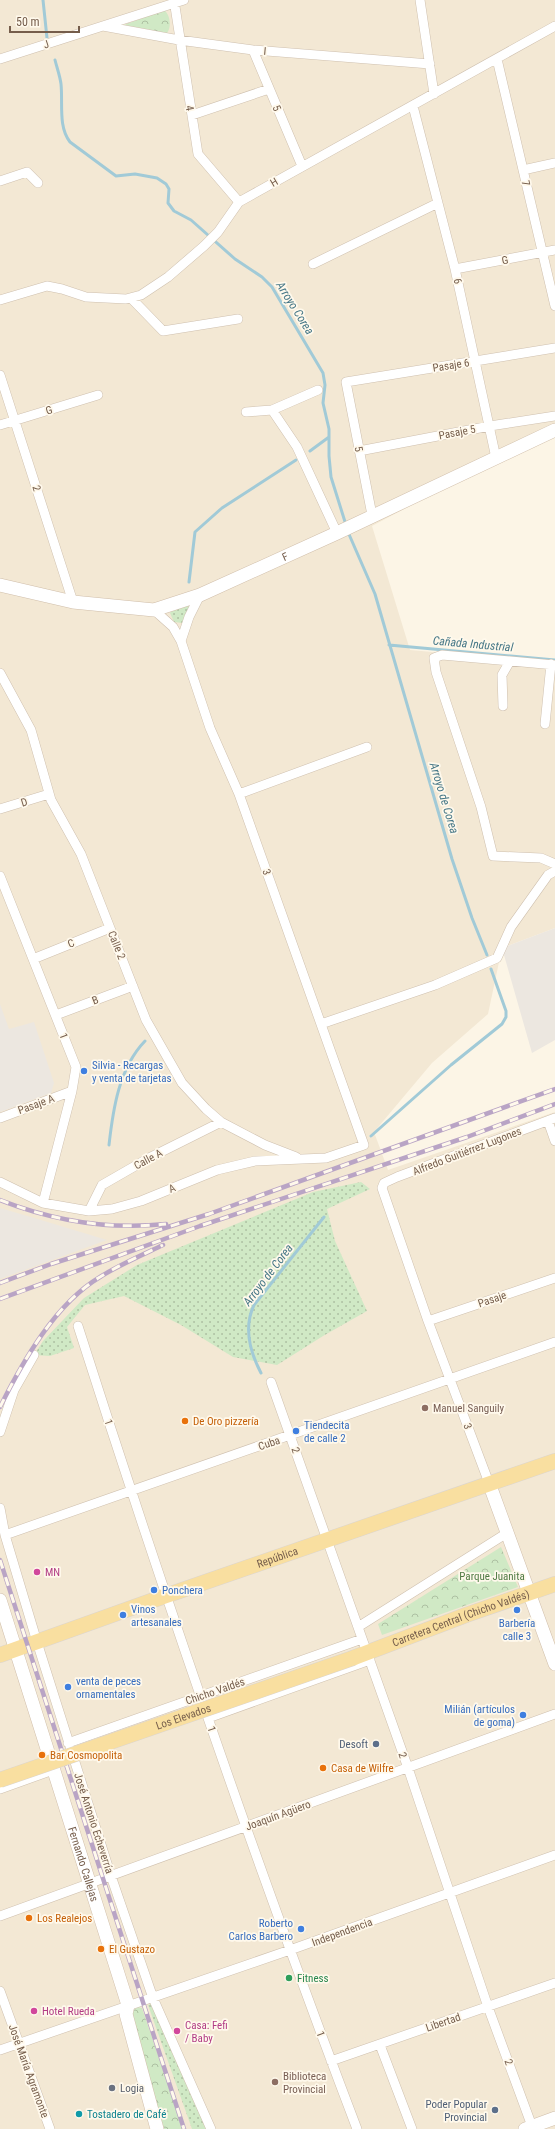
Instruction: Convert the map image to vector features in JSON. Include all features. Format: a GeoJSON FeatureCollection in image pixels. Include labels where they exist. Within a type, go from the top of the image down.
{"type":"FeatureCollection","features":[{"type":"Feature","properties":{"kind":"main road","name":"República"},"geometry":{"type":"LineString","coordinates":[[0,1655],[555,1461]]}},
{"type":"Feature","properties":{"kind":"main road","name":"Carretera Central (Chicho Valdés)"},"geometry":{"type":"LineString","coordinates":[[366,1650],[555,1584]]}},
{"type":"Feature","properties":{"kind":"main road","name":"Los Elevados"},"geometry":{"type":"LineString","coordinates":[[0,1780],[353,1658],[366,1650]]}},
{"type":"Feature","properties":{"kind":"street","name":"J"},"geometry":{"type":"LineString","coordinates":[[0,59],[103,26],[174,1],[184,0]]}},
{"type":"Feature","properties":{"kind":"street"},"geometry":{"type":"LineString","coordinates":[[420,0],[434,94]]}},
{"type":"Feature","properties":{"kind":"street","name":"4"},"geometry":{"type":"LineString","coordinates":[[174,1],[198,154],[239,202]]}},
{"type":"Feature","properties":{"kind":"street","name":"I"},"geometry":{"type":"LineString","coordinates":[[103,26],[179,40],[253,50],[430,64]]}},
{"type":"Feature","properties":{"kind":"street","name":"H"},"geometry":{"type":"LineString","coordinates":[[0,300],[47,286],[62,289],[86,298],[131,298],[141,295],[204,246],[218,232],[239,202],[497,60],[555,26]]}},
{"type":"Feature","properties":{"kind":"street","name":"5"},"geometry":{"type":"LineString","coordinates":[[253,50],[302,166]]}},
{"type":"Feature","properties":{"kind":"street","name":"7"},"geometry":{"type":"LineString","coordinates":[[497,60],[555,306]]}},
{"type":"Feature","properties":{"kind":"street"},"geometry":{"type":"LineString","coordinates":[[192,115],[270,89]]}},
{"type":"Feature","properties":{"kind":"street","name":"6"},"geometry":{"type":"LineString","coordinates":[[413,106],[455,269],[496,458]]}},
{"type":"Feature","properties":{"kind":"street"},"geometry":{"type":"LineString","coordinates":[[523,170],[555,163]]}},
{"type":"Feature","properties":{"kind":"street"},"geometry":{"type":"LineString","coordinates":[[0,181],[27,172],[38,183]]}},
{"type":"Feature","properties":{"kind":"street"},"geometry":{"type":"LineString","coordinates":[[313,264],[438,203]]}},
{"type":"Feature","properties":{"kind":"street","name":"G"},"geometry":{"type":"LineString","coordinates":[[455,269],[555,250]]}},
{"type":"Feature","properties":{"kind":"street"},"geometry":{"type":"LineString","coordinates":[[131,298],[163,331],[238,319]]}},
{"type":"Feature","properties":{"kind":"street","name":"Pasaje 6"},"geometry":{"type":"LineString","coordinates":[[346,382],[555,348]]}},
{"type":"Feature","properties":{"kind":"street","name":"2"},"geometry":{"type":"LineString","coordinates":[[0,375],[16,420],[73,602]]}},
{"type":"Feature","properties":{"kind":"street","name":"5"},"geometry":{"type":"LineString","coordinates":[[346,382],[372,516]]}},
{"type":"Feature","properties":{"kind":"street"},"geometry":{"type":"LineString","coordinates":[[246,412],[272,410],[318,390]]}},
{"type":"Feature","properties":{"kind":"street","name":"G"},"geometry":{"type":"LineString","coordinates":[[0,425],[98,395]]}},
{"type":"Feature","properties":{"kind":"street"},"geometry":{"type":"LineString","coordinates":[[272,410],[297,447],[337,533]]}},
{"type":"Feature","properties":{"kind":"street","name":"Pasaje 5"},"geometry":{"type":"LineString","coordinates":[[359,451],[490,426],[555,416]]}},
{"type":"Feature","properties":{"kind":"street","name":"F"},"geometry":{"type":"LineString","coordinates":[[0,586],[73,602],[154,610],[200,595],[337,533],[555,430]]}},
{"type":"Feature","properties":{"kind":"street"},"geometry":{"type":"LineString","coordinates":[[181,641],[188,617],[200,595]]}},
{"type":"Feature","properties":{"kind":"street","name":"3"},"geometry":{"type":"LineString","coordinates":[[154,610],[173,627],[181,641],[210,728],[239,794],[364,1145]]}},
{"type":"Feature","properties":{"kind":"street"},"geometry":{"type":"LineString","coordinates":[[545,724],[553,664],[442,655],[434,658],[436,672],[481,807],[493,856],[541,858],[555,864]]}},
{"type":"Feature","properties":{"kind":"street"},"geometry":{"type":"LineString","coordinates":[[503,706],[502,675],[510,661]]}},
{"type":"Feature","properties":{"kind":"street","name":"Calle 2"},"geometry":{"type":"LineString","coordinates":[[0,673],[31,730],[49,794],[81,854],[146,1020],[182,1083],[206,1109],[221,1122],[265,1145],[301,1159]]}},
{"type":"Feature","properties":{"kind":"street"},"geometry":{"type":"LineString","coordinates":[[239,794],[367,747]]}},
{"type":"Feature","properties":{"kind":"street","name":"D"},"geometry":{"type":"LineString","coordinates":[[0,810],[49,794]]}},
{"type":"Feature","properties":{"kind":"street"},"geometry":{"type":"LineString","coordinates":[[321,1024],[435,985],[497,958],[511,927],[548,875],[555,871]]}},
{"type":"Feature","properties":{"kind":"street","name":"1"},"geometry":{"type":"LineString","coordinates":[[0,876],[76,1067],[72,1091],[43,1203]]}},
{"type":"Feature","properties":{"kind":"street","name":"C"},"geometry":{"type":"LineString","coordinates":[[33,959],[110,928]]}},
{"type":"Feature","properties":{"kind":"street","name":"B"},"geometry":{"type":"LineString","coordinates":[[56,1015],[133,986]]}},
{"type":"Feature","properties":{"kind":"street","name":"Pasaje A"},"geometry":{"type":"LineString","coordinates":[[0,1118],[72,1091]]}},
{"type":"Feature","properties":{"kind":"street"},"geometry":{"type":"LineString","coordinates":[[552,1120],[555,1141]]}},
{"type":"Feature","properties":{"kind":"street","name":"Alfredo Guitiérrez Lugones"},"geometry":{"type":"LineString","coordinates":[[382,1188],[384,1183],[397,1177],[552,1120]]}},
{"type":"Feature","properties":{"kind":"street","name":"Calle A"},"geometry":{"type":"LineString","coordinates":[[89,1211],[102,1185],[149,1158],[221,1122]]}},
{"type":"Feature","properties":{"kind":"street","name":"A"},"geometry":{"type":"LineString","coordinates":[[43,1203],[89,1211],[112,1209],[141,1201],[217,1170],[255,1161],[326,1158],[364,1145]]}},
{"type":"Feature","properties":{"kind":"street"},"geometry":{"type":"LineString","coordinates":[[0,1182],[43,1203]]}},
{"type":"Feature","properties":{"kind":"street","name":"3"},"geometry":{"type":"LineString","coordinates":[[382,1188],[428,1321],[555,1664]]}},
{"type":"Feature","properties":{"kind":"street","name":"Pasaje"},"geometry":{"type":"LineString","coordinates":[[428,1321],[555,1278]]}},
{"type":"Feature","properties":{"kind":"street","name":"1"},"geometry":{"type":"LineString","coordinates":[[78,1326],[131,1491],[208,1718],[290,1950],[357,2129]]}},
{"type":"Feature","properties":{"kind":"street","name":"Cuba"},"geometry":{"type":"LineString","coordinates":[[5,1535],[555,1342]]}},
{"type":"Feature","properties":{"kind":"street"},"geometry":{"type":"LineString","coordinates":[[0,1432],[14,1390],[34,1355]]}},
{"type":"Feature","properties":{"kind":"street","name":"2"},"geometry":{"type":"LineString","coordinates":[[271,1382],[408,1768],[530,2128]]}},
{"type":"Feature","properties":{"kind":"street","name":"José Antonio Echeverría"},"geometry":{"type":"LineString","coordinates":[[0,1508],[5,1535],[68,1743],[152,1998],[211,2129]]}},
{"type":"Feature","properties":{"kind":"street"},"geometry":{"type":"LineString","coordinates":[[358,1627],[507,1533]]}},
{"type":"Feature","properties":{"kind":"street","name":"Fernando Callejas"},"geometry":{"type":"LineString","coordinates":[[0,1600],[128,2005],[126,2014],[157,2129]]}},
{"type":"Feature","properties":{"kind":"street","name":"Chicho Valdés"},"geometry":{"type":"LineString","coordinates":[[68,1743],[201,1696],[366,1650]]}},
{"type":"Feature","properties":{"kind":"street","name":"Chicho Valdés"},"geometry":{"type":"LineString","coordinates":[[208,1718],[366,1650]]}},
{"type":"Feature","properties":{"kind":"street","name":"Joaquín Agüero"},"geometry":{"type":"LineString","coordinates":[[0,1916],[555,1714]]}},
{"type":"Feature","properties":{"kind":"street"},"geometry":{"type":"LineString","coordinates":[[0,1789],[53,1770]]}},
{"type":"Feature","properties":{"kind":"street","name":"Independencia"},"geometry":{"type":"LineString","coordinates":[[0,2050],[290,1950],[555,1855]]}},
{"type":"Feature","properties":{"kind":"street","name":"Libertad"},"geometry":{"type":"LineString","coordinates":[[331,2061],[555,1983]]}},
{"type":"Feature","properties":{"kind":"street","name":"José María Agramonte"},"geometry":{"type":"LineString","coordinates":[[0,1991],[50,2129]]}},
{"type":"Feature","properties":{"kind":"street"},"geometry":{"type":"LineString","coordinates":[[380,2045],[412,2129]]}},
{"type":"Feature","properties":{"kind":"street"},"geometry":{"type":"LineString","coordinates":[[530,2128],[555,2118]]}},
{"type":"Feature","properties":{"kind":"shaded area"},"geometry":{"type":"Polygon","coordinates":[[[0,0],[555,0],[555,429],[372,526],[410,650],[555,663],[555,928],[502,948],[488,1014],[432,1063],[374,1132],[388,1170],[555,1112],[555,2129],[0,2129],[0,0]]]}},
{"type":"Feature","properties":{"kind":"shaded area"},"geometry":{"type":"Polygon","coordinates":[[[555,928],[555,1040],[532,1053],[502,948],[555,928]]]}},
{"type":"Feature","properties":{"kind":"shaded area"},"geometry":{"type":"Polygon","coordinates":[[[0,1004],[9,1029],[34,1022],[54,1083],[51,1093],[0,1112],[0,1004]]]}},
{"type":"Feature","properties":{"kind":"shaded area"},"geometry":{"type":"Polygon","coordinates":[[[0,1208],[41,1220],[107,1240],[0,1279],[0,1208]]]}},
{"type":"Feature","properties":{"kind":"green space"},"geometry":{"type":"Polygon","coordinates":[[[164,10],[168,14],[170,21],[169,30],[167,33],[124,25],[164,10]]]}},
{"type":"Feature","properties":{"kind":"green space"},"geometry":{"type":"Polygon","coordinates":[[[191,605],[185,622],[174,622],[170,613],[171,611],[191,605]]]}},
{"type":"Feature","properties":{"kind":"green space"},"geometry":{"type":"Polygon","coordinates":[[[361,1182],[370,1189],[327,1209],[335,1241],[367,1311],[323,1336],[277,1365],[233,1357],[181,1325],[124,1296],[85,1305],[67,1327],[74,1348],[50,1356],[34,1355],[43,1341],[84,1298],[137,1265],[313,1192],[361,1182]]]}},
{"type":"Feature","properties":{"kind":"green space","name":"Parque Juanita"},"geometry":{"type":"Polygon","coordinates":[[[501,1547],[518,1587],[382,1635],[378,1624],[501,1547]]]}},
{"type":"Feature","properties":{"kind":"green space"},"geometry":{"type":"Polygon","coordinates":[[[151,2004],[207,2129],[192,2129],[148,2005],[151,2004]]]}},
{"type":"Feature","properties":{"kind":"green space"},"geometry":{"type":"Polygon","coordinates":[[[138,2007],[142,2008],[183,2129],[164,2129],[131,2014],[132,2011],[138,2007]]]}},
{"type":"Feature","properties":{"kind":"waterway"},"geometry":{"type":"LineString","coordinates":[[43,0],[47,38]]}},
{"type":"Feature","properties":{"kind":"waterway","name":"Arroyo Corea"},"geometry":{"type":"LineString","coordinates":[[55,60],[61,84],[62,122],[66,136],[70,142],[116,176],[135,174],[157,178],[166,184],[169,189],[168,203],[174,211],[191,220],[235,259],[262,277],[272,287],[323,373],[325,385],[323,403],[329,429],[331,477],[346,525]]}},
{"type":"Feature","properties":{"kind":"waterway"},"geometry":{"type":"LineString","coordinates":[[310,451],[329,437]]}},
{"type":"Feature","properties":{"kind":"waterway"},"geometry":{"type":"LineString","coordinates":[[189,582],[195,532],[222,508],[296,460]]}},
{"type":"Feature","properties":{"kind":"waterway","name":"Arroyo de Corea"},"geometry":{"type":"LineString","coordinates":[[348,532],[375,594],[452,859],[472,918],[487,955]]}},
{"type":"Feature","properties":{"kind":"waterway","name":"Cañada Industrial"},"geometry":{"type":"LineString","coordinates":[[389,645],[555,660]]}},
{"type":"Feature","properties":{"kind":"waterway","name":"Arroyo de Corea"},"geometry":{"type":"LineString","coordinates":[[371,1136],[451,1065],[502,1024],[506,1017],[506,1011],[491,969]]}},
{"type":"Feature","properties":{"kind":"waterway"},"geometry":{"type":"LineString","coordinates":[[109,1145],[115,1103],[123,1076],[136,1052],[145,1041]]}},
{"type":"Feature","properties":{"kind":"waterway","name":"Arroyo de Corea"},"geometry":{"type":"LineString","coordinates":[[261,1373],[251,1348],[248,1331],[254,1305],[324,1217]]}},
{"type":"Feature","properties":{"kind":"railway"},"geometry":{"type":"LineString","coordinates":[[0,1283],[51,1264],[209,1214],[555,1089]]}},
{"type":"Feature","properties":{"kind":"railway"},"geometry":{"type":"LineString","coordinates":[[0,1299],[200,1226],[467,1137],[555,1104]]}},
{"type":"Feature","properties":{"kind":"railway"},"geometry":{"type":"LineString","coordinates":[[0,1200],[41,1213],[82,1222],[124,1226],[166,1224]]}},
{"type":"Feature","properties":{"kind":"railway"},"geometry":{"type":"LineString","coordinates":[[0,1407],[30,1353],[42,1335],[69,1302],[84,1288],[100,1277],[163,1245]]}},
{"type":"Feature","properties":{"kind":"railway"},"geometry":{"type":"LineString","coordinates":[[0,1560],[184,2129]]}},
{"type":"Feature","properties":{"kind":"place","name":"Silvia - Recargas y venta de tarjetas"},"geometry":{"type":"Point","coordinates":[84,1071]}},
{"type":"Feature","properties":{"kind":"place","name":"Manuel Sanguily"},"geometry":{"type":"Point","coordinates":[425,1408]}},
{"type":"Feature","properties":{"kind":"place","name":"De Oro pizzería"},"geometry":{"type":"Point","coordinates":[185,1421]}},
{"type":"Feature","properties":{"kind":"place","name":"Tiendecita de calle 2"},"geometry":{"type":"Point","coordinates":[296,1431]}},
{"type":"Feature","properties":{"kind":"place","name":"MN"},"geometry":{"type":"Point","coordinates":[37,1572]}},
{"type":"Feature","properties":{"kind":"place","name":"Ponchera"},"geometry":{"type":"Point","coordinates":[154,1590]}},
{"type":"Feature","properties":{"kind":"place","name":"Barbería calle 3"},"geometry":{"type":"Point","coordinates":[517,1610]}},
{"type":"Feature","properties":{"kind":"place","name":"Vinos artesanales"},"geometry":{"type":"Point","coordinates":[123,1615]}},
{"type":"Feature","properties":{"kind":"place","name":"venta de peces ornamentales"},"geometry":{"type":"Point","coordinates":[68,1687]}},
{"type":"Feature","properties":{"kind":"place","name":"Milián (artículos de goma)"},"geometry":{"type":"Point","coordinates":[523,1715]}},
{"type":"Feature","properties":{"kind":"place","name":"Desoft"},"geometry":{"type":"Point","coordinates":[376,1744]}},
{"type":"Feature","properties":{"kind":"place","name":"Bar Cosmopolita"},"geometry":{"type":"Point","coordinates":[42,1755]}},
{"type":"Feature","properties":{"kind":"place","name":"Casa de Wilfre"},"geometry":{"type":"Point","coordinates":[323,1768]}},
{"type":"Feature","properties":{"kind":"place","name":"Los Realejos"},"geometry":{"type":"Point","coordinates":[29,1918]}},
{"type":"Feature","properties":{"kind":"place","name":"Roberto Carlos Barbero"},"geometry":{"type":"Point","coordinates":[301,1929]}},
{"type":"Feature","properties":{"kind":"place","name":"El Gustazo"},"geometry":{"type":"Point","coordinates":[101,1949]}},
{"type":"Feature","properties":{"kind":"place","name":"Fitness"},"geometry":{"type":"Point","coordinates":[289,1978]}},
{"type":"Feature","properties":{"kind":"place","name":"Hotel Rueda"},"geometry":{"type":"Point","coordinates":[34,2011]}},
{"type":"Feature","properties":{"kind":"place","name":"Casa: Fefi / Baby"},"geometry":{"type":"Point","coordinates":[177,2031]}},
{"type":"Feature","properties":{"kind":"place","name":"Biblioteca Provincial"},"geometry":{"type":"Point","coordinates":[275,2082]}},
{"type":"Feature","properties":{"kind":"place","name":"Logia"},"geometry":{"type":"Point","coordinates":[112,2088]}},
{"type":"Feature","properties":{"kind":"place","name":"Poder Popular Provincial"},"geometry":{"type":"Point","coordinates":[495,2110]}},
{"type":"Feature","properties":{"kind":"place","name":"Tostadero de Café"},"geometry":{"type":"Point","coordinates":[79,2114]}}]}
